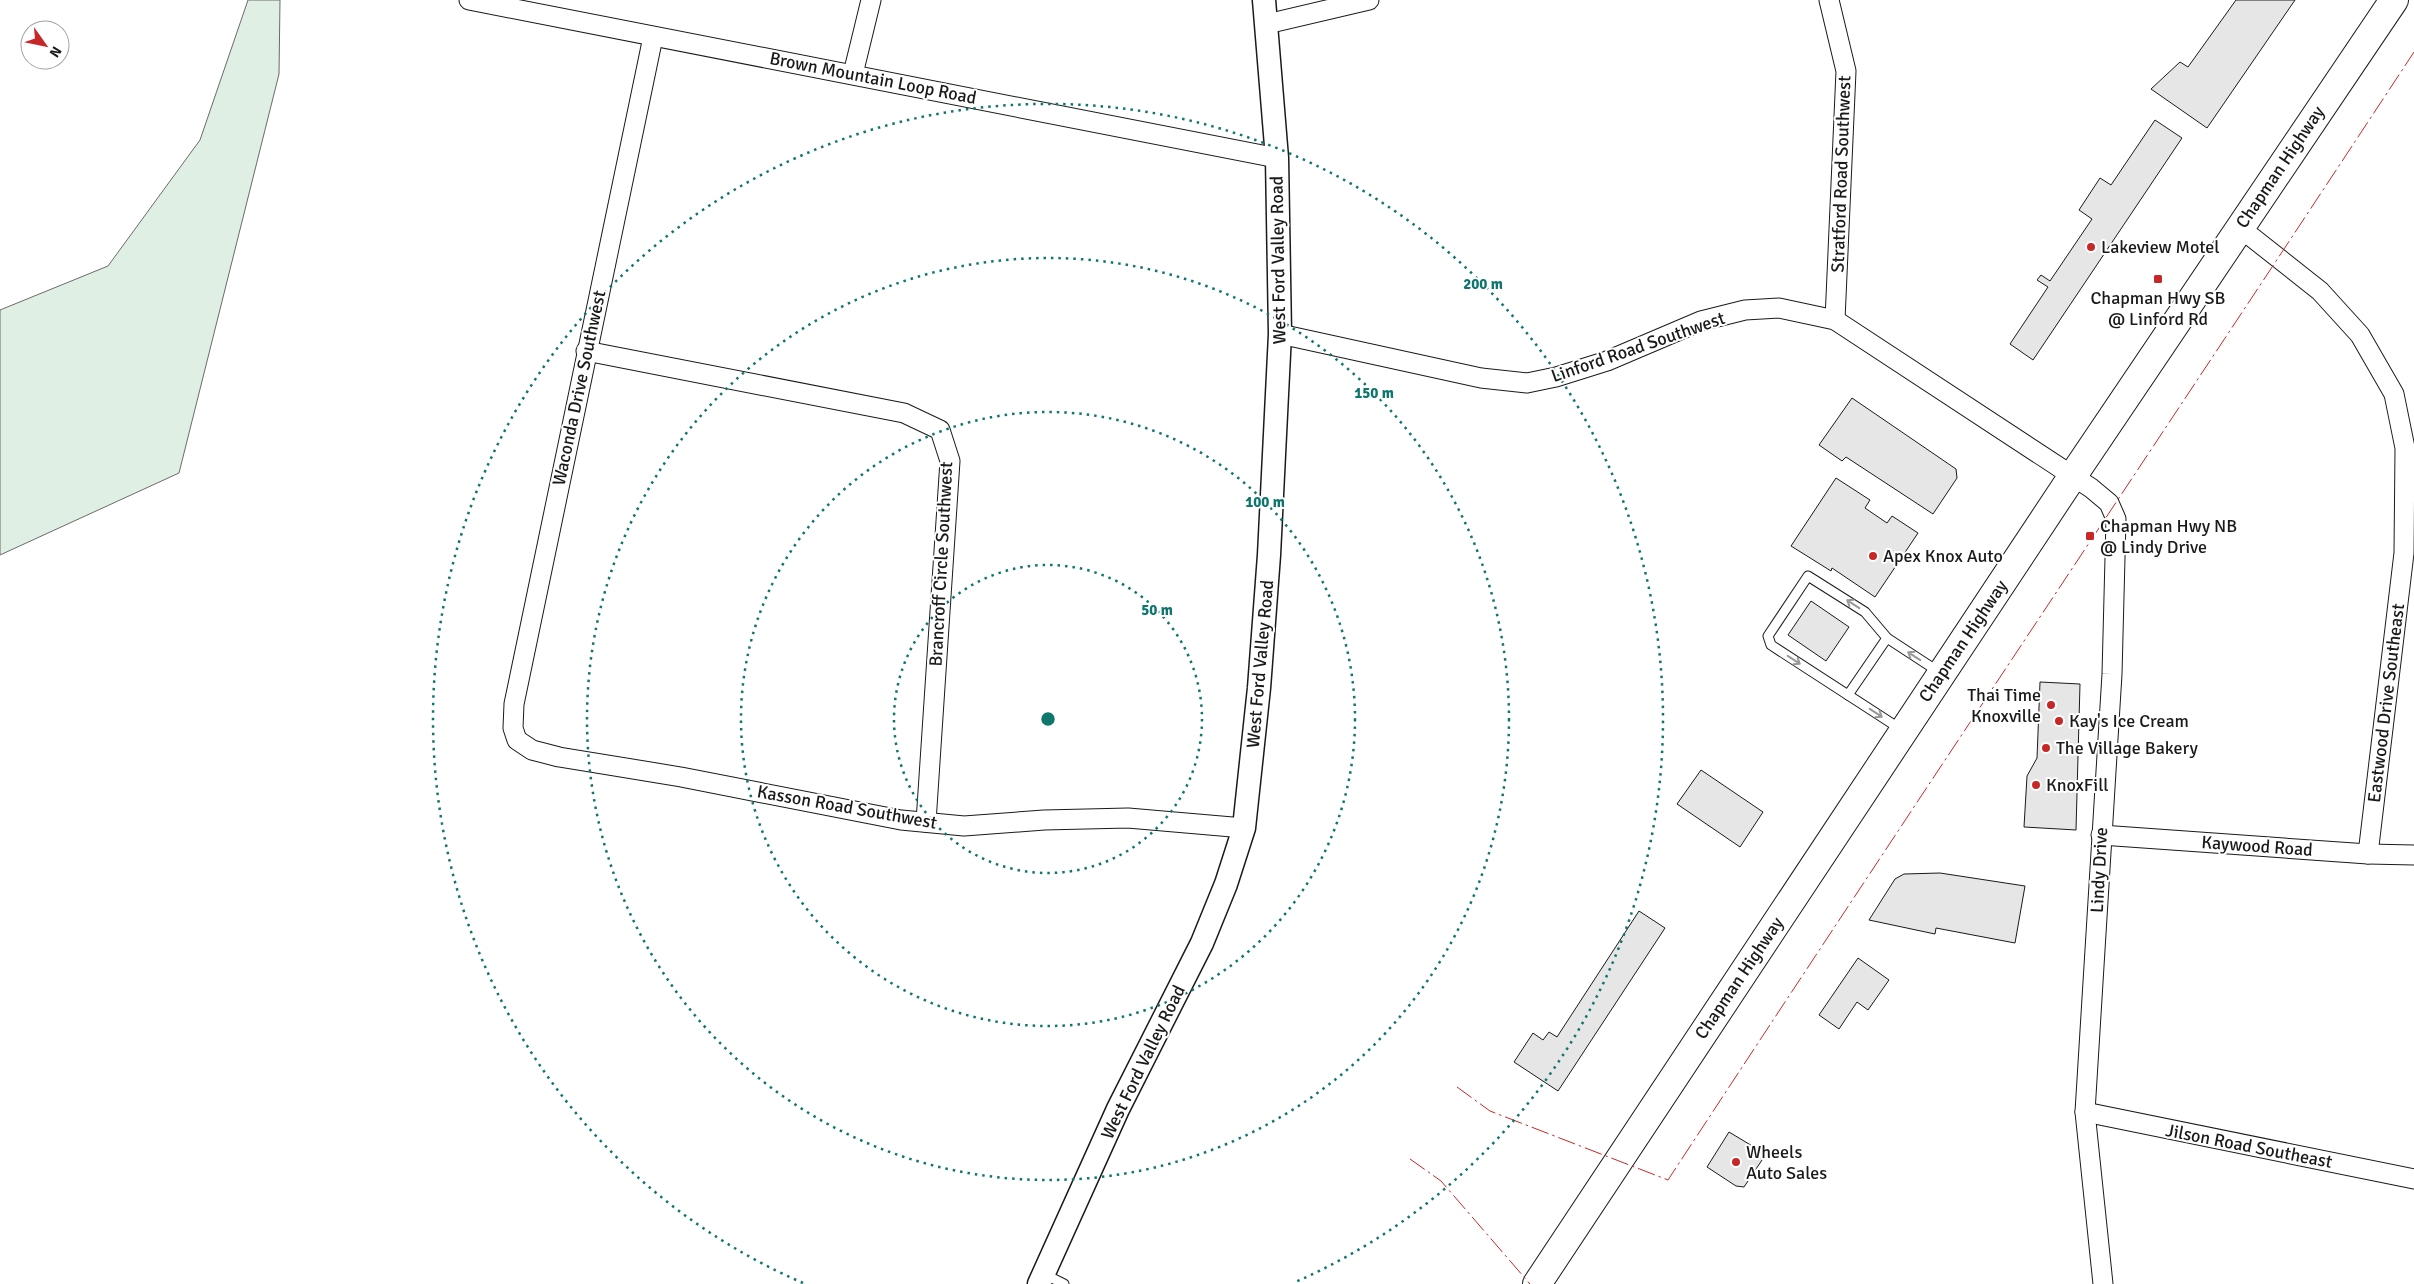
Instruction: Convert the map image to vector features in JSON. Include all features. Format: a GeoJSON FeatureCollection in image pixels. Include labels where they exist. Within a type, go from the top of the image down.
{"type":"FeatureCollection","features":[{"type":"Feature","properties":{"kind":"highway","name":"Chapman Highway"},"geometry":{"type":"LineString","coordinates":[[1536,1284],[2239,227],[2394,0]]}},
{"type":"Feature","properties":{"kind":"street","name":"Brown Mountain Loop Road"},"geometry":{"type":"LineString","coordinates":[[469,0],[1276,158]]}},
{"type":"Feature","properties":{"kind":"street"},"geometry":{"type":"LineString","coordinates":[[854,74],[871,0]]}},
{"type":"Feature","properties":{"kind":"street","name":"West Ford Valley Road"},"geometry":{"type":"LineString","coordinates":[[1041,1279],[1118,1109],[1202,943],[1226,884],[1244,828],[1259,688],[1269,555],[1280,334],[1276,158],[1268,24],[1264,0]]}},
{"type":"Feature","properties":{"kind":"street"},"geometry":{"type":"LineString","coordinates":[[1268,24],[1369,0]]}},
{"type":"Feature","properties":{"kind":"street","name":"Stratford Road Southwest"},"geometry":{"type":"LineString","coordinates":[[1829,0],[1846,71],[1835,320]]}},
{"type":"Feature","properties":{"kind":"street","name":"Waconda Drive Southwest"},"geometry":{"type":"LineString","coordinates":[[517,740],[513,728],[514,704],[586,351],[653,37]]}},
{"type":"Feature","properties":{"kind":"street","name":"Eastwood Drive Southeast"},"geometry":{"type":"LineString","coordinates":[[2239,227],[2320,291],[2360,335],[2394,394],[2406,448],[2409,553],[2368,854]]}},
{"type":"Feature","properties":{"kind":"street","name":"Linford Road Southwest"},"geometry":{"type":"LineString","coordinates":[[1280,334],[1481,378],[1527,384],[1606,361],[1701,321],[1745,310],[1779,308],[1835,320],[2072,477]]}},
{"type":"Feature","properties":{"kind":"street","name":"Brancroff Circle Southwest"},"geometry":{"type":"LineString","coordinates":[[586,351],[904,413],[940,430],[950,461],[926,822]]}},
{"type":"Feature","properties":{"kind":"street","name":"Lindy Drive"},"geometry":{"type":"LineString","coordinates":[[2072,477],[2103,496],[2109,503],[2116,519],[2112,674],[2084,1112],[2103,1284]]}},
{"type":"Feature","properties":{"kind":"street","name":"Kasson Road Southwest"},"geometry":{"type":"LineString","coordinates":[[517,740],[532,750],[559,757],[690,779],[901,820],[964,826],[1044,820],[1128,818],[1244,828]]}},
{"type":"Feature","properties":{"kind":"street","name":"Kaywood Road"},"geometry":{"type":"LineString","coordinates":[[2101,835],[2368,854],[2414,854]]}},
{"type":"Feature","properties":{"kind":"street","name":"Jilson Road Southeast"},"geometry":{"type":"LineString","coordinates":[[2084,1112],[2414,1179]]}},
{"type":"Feature","properties":{"kind":"lane"},"geometry":{"type":"LineString","coordinates":[[1904,731],[1771,645],[1768,636],[1808,576],[1865,612],[1887,638],[1942,674]]}},
{"type":"Feature","properties":{"kind":"lane"},"geometry":{"type":"LineString","coordinates":[[1848,695],[1887,638]]}},
{"type":"Feature","properties":{"kind":"lane"},"geometry":{"type":"LineString","coordinates":[[1041,1279],[1064,1284]]}},
{"type":"Feature","properties":{"kind":"green space"},"geometry":{"type":"Polygon","coordinates":[[[248,0],[280,0],[279,74],[179,473],[0,555],[0,310],[108,266],[200,140],[248,0]]]}},
{"type":"Feature","properties":{"kind":"building"},"geometry":{"type":"Polygon","coordinates":[[[2236,0],[2295,0],[2207,128],[2151,89],[2180,62],[2188,67],[2236,0]]]}},
{"type":"Feature","properties":{"kind":"building","name":"Lakeview Motel"},"geometry":{"type":"Polygon","coordinates":[[[2155,120],[2182,138],[2033,360],[2010,344],[2048,287],[2037,280],[2041,275],[2050,281],[2092,219],[2079,210],[2100,178],[2111,185],[2155,120]]]}},
{"type":"Feature","properties":{"kind":"building"},"geometry":{"type":"Polygon","coordinates":[[[1852,398],[1956,469],[1957,478],[1933,514],[1846,457],[1842,461],[1819,445],[1852,398]]]}},
{"type":"Feature","properties":{"kind":"building"},"geometry":{"type":"Polygon","coordinates":[[[1836,478],[1870,500],[1865,508],[1887,523],[1892,516],[1918,533],[1875,597],[1832,568],[1831,571],[1791,546],[1836,478]]]}},
{"type":"Feature","properties":{"kind":"building"},"geometry":{"type":"Polygon","coordinates":[[[1811,601],[1849,627],[1826,661],[1788,635],[1811,601]]]}},
{"type":"Feature","properties":{"kind":"building","name":"Kay's Ice Cream"},"geometry":{"type":"Polygon","coordinates":[[[2040,682],[2080,684],[2076,830],[2024,827],[2027,776],[2037,758],[2040,682]]]}},
{"type":"Feature","properties":{"kind":"building"},"geometry":{"type":"Polygon","coordinates":[[[1701,770],[1763,812],[1740,847],[1677,804],[1701,770]]]}},
{"type":"Feature","properties":{"kind":"building"},"geometry":{"type":"Polygon","coordinates":[[[1940,873],[2025,886],[2015,943],[1936,928],[1935,934],[1869,920],[1895,879],[1904,874],[1940,873]]]}},
{"type":"Feature","properties":{"kind":"building"},"geometry":{"type":"Polygon","coordinates":[[[1639,911],[1665,928],[1558,1091],[1514,1062],[1533,1033],[1543,1040],[1549,1032],[1557,1037],[1639,911]]]}},
{"type":"Feature","properties":{"kind":"building"},"geometry":{"type":"Polygon","coordinates":[[[1858,958],[1889,980],[1868,1010],[1857,1002],[1839,1029],[1819,1015],[1858,958]]]}},
{"type":"Feature","properties":{"kind":"building","name":"Wheels Auto Sales"},"geometry":{"type":"Polygon","coordinates":[[[1729,1132],[1759,1150],[1764,1157],[1744,1187],[1736,1186],[1707,1167],[1729,1132]]]}},
{"type":"Feature","properties":{"kind":"power"},"geometry":{"type":"LineString","coordinates":[[1457,1087],[1490,1111],[1668,1180],[2414,52]]}},
{"type":"Feature","properties":{"kind":"power"},"geometry":{"type":"LineString","coordinates":[[1410,1159],[1441,1181],[1530,1284]]}},
{"type":"Feature","properties":{"kind":"place","name":"Lakeview Motel"},"geometry":{"type":"Point","coordinates":[2091,247]}},
{"type":"Feature","properties":{"kind":"place","name":"Chapman Hwy SB @ Linford Rd"},"geometry":{"type":"Point","coordinates":[2158,279]}},
{"type":"Feature","properties":{"kind":"place","name":"Chapman Hwy NB @ Lindy Drive"},"geometry":{"type":"Point","coordinates":[2090,536]}},
{"type":"Feature","properties":{"kind":"place","name":"Apex Knox Auto"},"geometry":{"type":"Point","coordinates":[1873,556]}},
{"type":"Feature","properties":{"kind":"place","name":"Thai Time Knoxville"},"geometry":{"type":"Point","coordinates":[2051,705]}},
{"type":"Feature","properties":{"kind":"place","name":"Kay's Ice Cream"},"geometry":{"type":"Point","coordinates":[2059,721]}},
{"type":"Feature","properties":{"kind":"place","name":"The Village Bakery"},"geometry":{"type":"Point","coordinates":[2046,748]}},
{"type":"Feature","properties":{"kind":"place","name":"KnoxFill"},"geometry":{"type":"Point","coordinates":[2036,785]}},
{"type":"Feature","properties":{"kind":"place","name":"Wheels Auto Sales"},"geometry":{"type":"Point","coordinates":[1736,1162]}}]}
